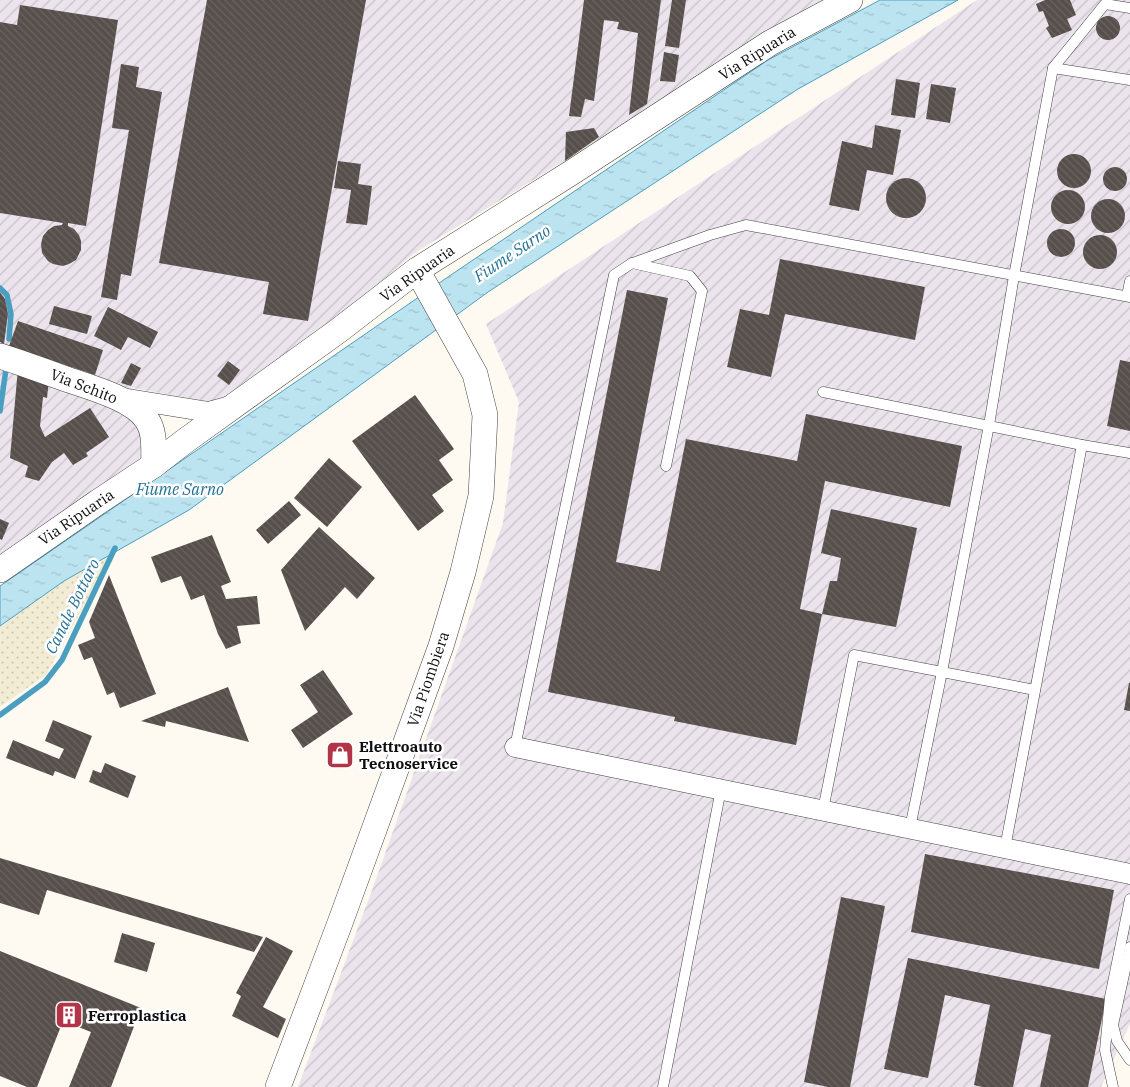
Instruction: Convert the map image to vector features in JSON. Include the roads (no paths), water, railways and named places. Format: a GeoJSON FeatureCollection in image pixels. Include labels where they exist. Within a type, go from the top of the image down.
{"type":"FeatureCollection","features":[{"type":"Feature","properties":{"kind":"street","name":"Via Ripuaria"},"geometry":{"type":"LineString","coordinates":[[0,570],[154,465],[417,270],[574,171],[770,43],[850,0]]}},
{"type":"Feature","properties":{"kind":"street","name":"Via Piombiera"},"geometry":{"type":"LineString","coordinates":[[278,1087],[441,646],[464,572],[481,496],[485,415],[475,374],[417,270]]}},
{"type":"Feature","properties":{"kind":"street","name":"Via Schito"},"geometry":{"type":"LineString","coordinates":[[0,356],[115,396],[133,406],[143,414],[153,433],[154,465]]}},
{"type":"Feature","properties":{"kind":"street"},"geometry":{"type":"LineString","coordinates":[[115,396],[209,412],[235,405]]}},
{"type":"Feature","properties":{"kind":"street"},"geometry":{"type":"LineString","coordinates":[[515,747],[1130,874]]}},
{"type":"Feature","properties":{"kind":"lane"},"geometry":{"type":"LineString","coordinates":[[910,828],[989,425],[1014,276],[1053,68],[1105,4],[1130,8]]}},
{"type":"Feature","properties":{"kind":"lane"},"geometry":{"type":"LineString","coordinates":[[1053,68],[1130,80]]}},
{"type":"Feature","properties":{"kind":"lane"},"geometry":{"type":"LineString","coordinates":[[515,747],[614,275],[632,263],[710,235],[746,225],[1128,297],[1130,281]]}},
{"type":"Feature","properties":{"kind":"lane"},"geometry":{"type":"LineString","coordinates":[[632,263],[690,276],[702,291],[666,466]]}},
{"type":"Feature","properties":{"kind":"lane"},"geometry":{"type":"LineString","coordinates":[[823,392],[1082,445],[1130,453]]}},
{"type":"Feature","properties":{"kind":"lane"},"geometry":{"type":"LineString","coordinates":[[1005,848],[1082,445]]}},
{"type":"Feature","properties":{"kind":"lane"},"geometry":{"type":"LineString","coordinates":[[822,810],[854,656],[1035,690]]}},
{"type":"Feature","properties":{"kind":"lane"},"geometry":{"type":"LineString","coordinates":[[663,1087],[722,789]]}},
{"type":"Feature","properties":{"kind":"lane"},"geometry":{"type":"LineString","coordinates":[[1113,1087],[1105,1050],[1110,997],[1130,899]]}},
{"type":"Feature","properties":{"kind":"lane"},"geometry":{"type":"LineString","coordinates":[[1130,947],[1113,1025],[1117,1041],[1130,1060]]}},
{"type":"Feature","properties":{"kind":"water","name":"Fiume Sarno"},"geometry":{"type":"Polygon","coordinates":[[[880,0],[958,0],[798,89],[488,292],[189,510],[64,581],[0,626],[0,586],[445,279],[768,60],[880,0]]]}},
{"type":"Feature","properties":{"kind":"waterway"},"geometry":{"type":"LineString","coordinates":[[0,288],[7,295],[11,314],[9,339]]}},
{"type":"Feature","properties":{"kind":"waterway"},"geometry":{"type":"LineString","coordinates":[[0,411],[6,369]]}},
{"type":"Feature","properties":{"kind":"waterway","name":"Canale Bottaro"},"geometry":{"type":"LineString","coordinates":[[0,715],[45,682],[62,660],[115,548]]}},
{"type":"Feature","properties":{"kind":"place","name":"Elettroauto Tecnoservice"},"geometry":{"type":"Point","coordinates":[340,755]}},
{"type":"Feature","properties":{"kind":"place","name":"Ferroplastica"},"geometry":{"type":"Point","coordinates":[69,1015]}}]}
